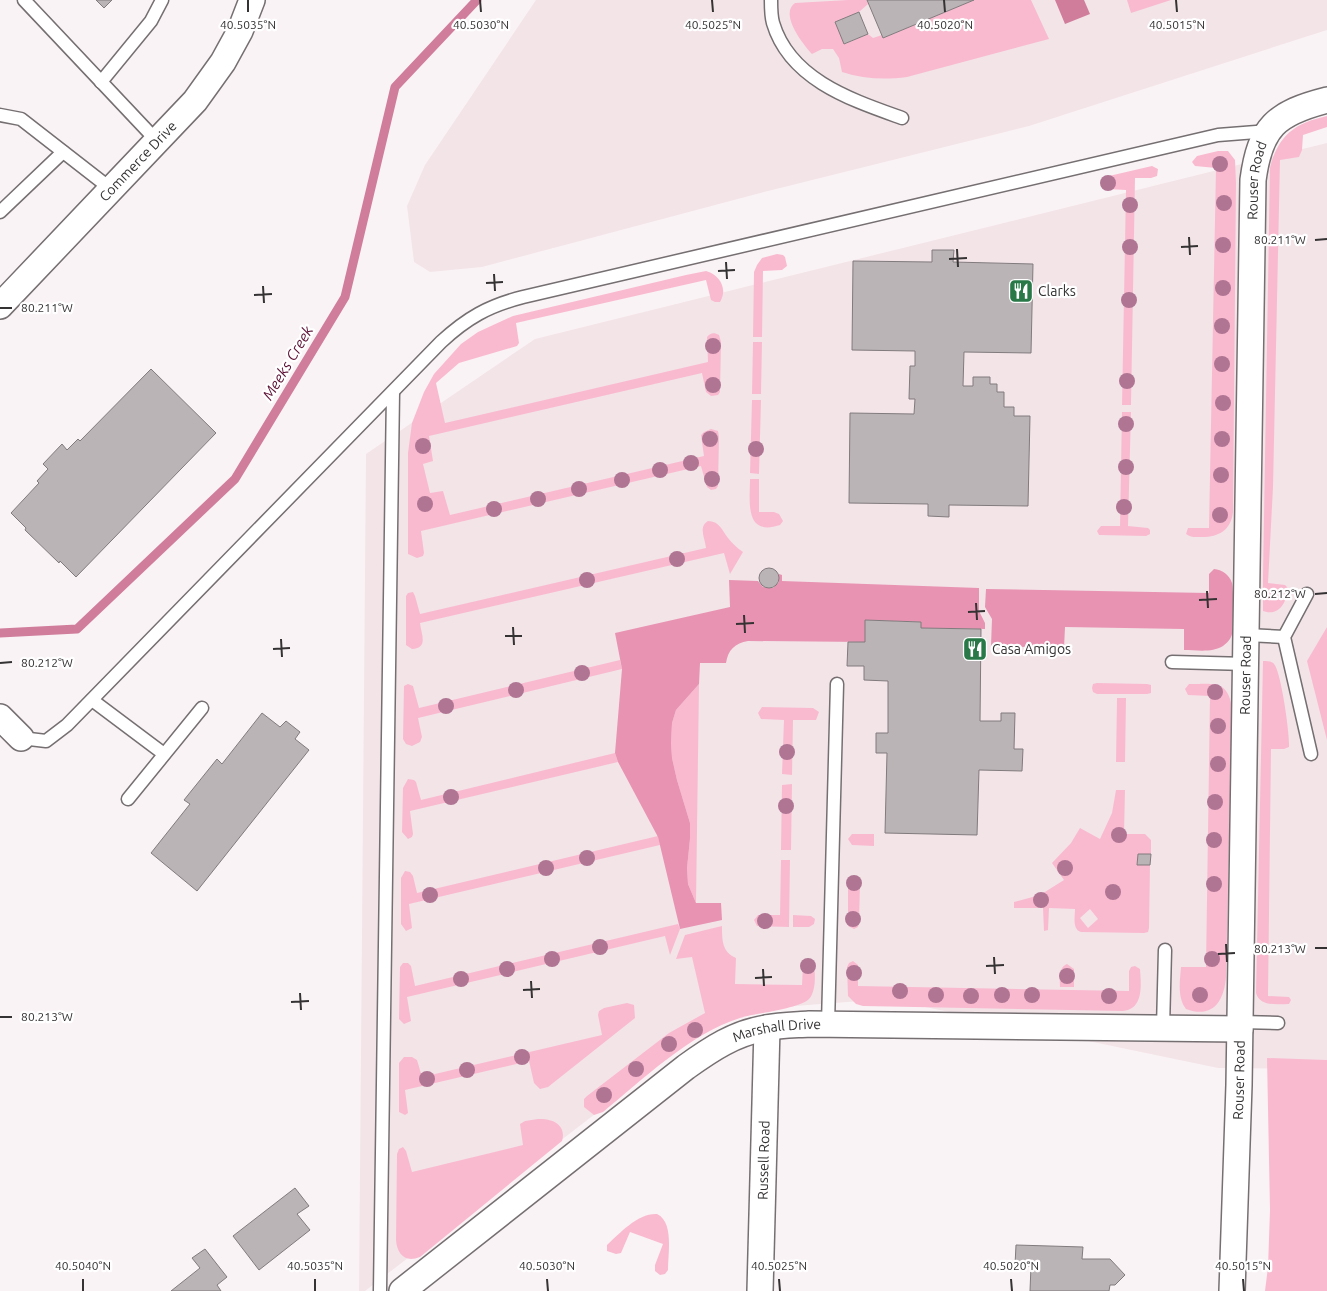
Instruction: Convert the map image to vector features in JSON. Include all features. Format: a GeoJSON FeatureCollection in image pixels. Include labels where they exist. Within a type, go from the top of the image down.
{"type":"FeatureCollection","features":[{"type":"Feature","properties":{"kind":"street","name":"Commerce Drive"},"geometry":{"type":"LineString","coordinates":[[0,306],[194,102],[219,68],[240,31],[252,0]]}},
{"type":"Feature","properties":{"kind":"street","name":"Rouser Road"},"geometry":{"type":"LineString","coordinates":[[1232,1291],[1240,1026],[1253,180],[1264,136],[1275,123],[1288,112],[1327,100]]}},
{"type":"Feature","properties":{"kind":"street"},"geometry":{"type":"LineString","coordinates":[[0,717],[21,738]]}},
{"type":"Feature","properties":{"kind":"street","name":"Marshall Drive"},"geometry":{"type":"LineString","coordinates":[[402,1291],[686,1066],[723,1042],[739,1035],[767,1028],[828,1024],[1164,1028],[1240,1026]]}},
{"type":"Feature","properties":{"kind":"street","name":"Russell Road"},"geometry":{"type":"LineString","coordinates":[[760,1291],[767,1028]]}},
{"type":"Feature","properties":{"kind":"lane"},"geometry":{"type":"LineString","coordinates":[[24,0],[157,141]]}},
{"type":"Feature","properties":{"kind":"lane"},"geometry":{"type":"LineString","coordinates":[[101,82],[151,21],[162,0]]}},
{"type":"Feature","properties":{"kind":"lane"},"geometry":{"type":"LineString","coordinates":[[771,0],[773,22],[779,38],[790,55],[806,72],[824,86],[848,98],[902,118]]}},
{"type":"Feature","properties":{"kind":"lane"},"geometry":{"type":"LineString","coordinates":[[0,115],[21,119],[111,189]]}},
{"type":"Feature","properties":{"kind":"lane"},"geometry":{"type":"LineString","coordinates":[[21,738],[46,741],[68,725],[393,392],[458,327],[472,316],[506,301],[1218,135],[1269,131]]}},
{"type":"Feature","properties":{"kind":"lane"},"geometry":{"type":"LineString","coordinates":[[0,212],[63,152]]}},
{"type":"Feature","properties":{"kind":"lane"},"geometry":{"type":"LineString","coordinates":[[380,1291],[393,392]]}},
{"type":"Feature","properties":{"kind":"lane"},"geometry":{"type":"LineString","coordinates":[[1306,594],[1284,637],[1311,754]]}},
{"type":"Feature","properties":{"kind":"lane"},"geometry":{"type":"LineString","coordinates":[[1247,636],[1284,637]]}},
{"type":"Feature","properties":{"kind":"lane"},"geometry":{"type":"LineString","coordinates":[[1172,662],[1246,664]]}},
{"type":"Feature","properties":{"kind":"lane"},"geometry":{"type":"LineString","coordinates":[[828,1024],[837,684]]}},
{"type":"Feature","properties":{"kind":"lane"},"geometry":{"type":"LineString","coordinates":[[92,700],[164,754]]}},
{"type":"Feature","properties":{"kind":"lane"},"geometry":{"type":"LineString","coordinates":[[128,799],[202,708]]}},
{"type":"Feature","properties":{"kind":"lane"},"geometry":{"type":"LineString","coordinates":[[1164,1028],[1165,950]]}},
{"type":"Feature","properties":{"kind":"lane"},"geometry":{"type":"LineString","coordinates":[[1240,1026],[1278,1023]]}},
{"type":"Feature","properties":{"kind":"shaded area"},"geometry":{"type":"Polygon","coordinates":[[[536,0],[1327,0],[1327,30],[1029,126],[764,192],[482,267],[430,272],[414,262],[407,206],[425,165],[536,0]]]}},
{"type":"Feature","properties":{"kind":"shaded area"},"geometry":{"type":"Polygon","coordinates":[[[867,0],[868,4],[859,12],[836,22],[845,44],[868,34],[873,38],[882,35],[883,38],[974,0],[1031,0],[1049,39],[907,77],[882,79],[858,76],[842,72],[839,58],[833,49],[822,49],[812,54],[794,29],[790,14],[791,8],[795,3],[867,0]]]}},
{"type":"Feature","properties":{"kind":"shaded area"},"geometry":{"type":"Polygon","coordinates":[[[1055,0],[1084,0],[1090,14],[1065,24],[1055,0]]]}},
{"type":"Feature","properties":{"kind":"shaded area"},"geometry":{"type":"Polygon","coordinates":[[[1127,0],[1171,0],[1131,13],[1127,0]]]}},
{"type":"Feature","properties":{"kind":"shaded area"},"geometry":{"type":"Polygon","coordinates":[[[1327,116],[1327,127],[1303,135],[1302,150],[1299,157],[1280,160],[1273,487],[1268,583],[1285,585],[1288,588],[1286,598],[1281,607],[1274,612],[1269,612],[1263,611],[1263,575],[1270,168],[1278,147],[1290,132],[1306,122],[1327,116]]]}},
{"type":"Feature","properties":{"kind":"shaded area"},"geometry":{"type":"Polygon","coordinates":[[[1327,143],[1327,1069],[1218,1068],[887,999],[729,1011],[365,1291],[359,1291],[366,454],[535,339],[1327,143]]]}},
{"type":"Feature","properties":{"kind":"shaded area"},"geometry":{"type":"Polygon","coordinates":[[[1218,151],[1228,151],[1235,160],[1236,183],[1233,512],[1230,524],[1219,534],[1208,537],[1194,537],[1186,534],[1188,528],[1209,528],[1216,168],[1195,166],[1192,162],[1197,156],[1218,151]]]}},
{"type":"Feature","properties":{"kind":"shaded area"},"geometry":{"type":"Polygon","coordinates":[[[1152,166],[1158,169],[1157,176],[1135,178],[1131,405],[1122,405],[1126,190],[1103,188],[1102,184],[1103,180],[1109,176],[1152,166]]]}},
{"type":"Feature","properties":{"kind":"shaded area"},"geometry":{"type":"Polygon","coordinates":[[[777,254],[785,257],[787,266],[782,270],[763,271],[762,337],[753,337],[754,272],[762,258],[777,254]]]}},
{"type":"Feature","properties":{"kind":"shaded area"},"geometry":{"type":"Polygon","coordinates":[[[706,271],[719,279],[721,283],[723,292],[720,302],[711,300],[706,280],[516,323],[519,343],[517,346],[459,363],[436,383],[445,423],[708,362],[707,337],[714,333],[719,335],[721,342],[720,392],[718,395],[711,396],[706,392],[702,373],[429,436],[433,461],[423,464],[430,493],[443,491],[450,515],[704,456],[701,435],[711,429],[718,431],[719,437],[718,486],[716,489],[711,490],[707,487],[701,466],[421,531],[423,556],[417,558],[408,554],[408,453],[412,423],[424,392],[434,374],[461,344],[478,332],[513,316],[706,271]]]}},
{"type":"Feature","properties":{"kind":"shaded area"},"geometry":{"type":"Polygon","coordinates":[[[753,342],[762,342],[761,394],[752,394],[753,342]]]}},
{"type":"Feature","properties":{"kind":"shaded area"},"geometry":{"type":"Polygon","coordinates":[[[752,400],[761,400],[759,474],[750,473],[752,400]]]}},
{"type":"Feature","properties":{"kind":"shaded area"},"geometry":{"type":"Polygon","coordinates":[[[1122,412],[1131,412],[1128,526],[1148,528],[1150,534],[1146,536],[1099,535],[1097,531],[1101,526],[1120,526],[1122,412]]]}},
{"type":"Feature","properties":{"kind":"shaded area"},"geometry":{"type":"Polygon","coordinates":[[[750,479],[759,479],[759,512],[779,514],[783,521],[780,525],[768,527],[760,526],[755,522],[750,506],[750,479]]]}},
{"type":"Feature","properties":{"kind":"shaded area"},"geometry":{"type":"Polygon","coordinates":[[[708,521],[718,524],[728,538],[743,552],[730,574],[724,553],[420,623],[423,640],[421,646],[412,649],[406,645],[406,596],[408,593],[413,592],[420,614],[706,548],[703,526],[708,521]]]}},
{"type":"Feature","properties":{"kind":"shaded area"},"geometry":{"type":"Polygon","coordinates":[[[1214,569],[1222,571],[1229,577],[1232,583],[1233,616],[1231,638],[1223,646],[1214,650],[1184,650],[1184,629],[1065,627],[1064,648],[991,646],[992,619],[985,607],[986,589],[1209,593],[1209,574],[1214,569]]]}},
{"type":"Feature","properties":{"kind":"shaded area"},"geometry":{"type":"Polygon","coordinates":[[[779,574],[782,575],[782,581],[979,588],[979,611],[985,623],[985,629],[921,628],[921,622],[865,620],[865,642],[748,641],[739,643],[733,648],[728,654],[726,663],[700,663],[699,684],[676,710],[672,723],[672,758],[690,823],[687,868],[688,884],[696,903],[721,903],[722,920],[680,929],[658,837],[615,753],[622,669],[615,633],[730,607],[729,580],[758,581],[763,587],[773,588],[779,582],[779,574]]]}},
{"type":"Feature","properties":{"kind":"shaded area"},"geometry":{"type":"Polygon","coordinates":[[[1327,627],[1327,740],[1307,661],[1327,627]]]}},
{"type":"Feature","properties":{"kind":"shaded area"},"geometry":{"type":"Polygon","coordinates":[[[620,660],[622,669],[418,718],[422,737],[420,742],[412,746],[406,744],[403,739],[404,686],[408,684],[413,686],[419,708],[620,660]]]}},
{"type":"Feature","properties":{"kind":"shaded area"},"geometry":{"type":"Polygon","coordinates":[[[1263,661],[1272,662],[1277,669],[1287,717],[1289,740],[1289,747],[1271,749],[1268,996],[1289,997],[1291,1000],[1289,1004],[1265,1003],[1261,1001],[1256,993],[1263,661]]]}},
{"type":"Feature","properties":{"kind":"shaded area"},"geometry":{"type":"Polygon","coordinates":[[[699,684],[696,903],[688,884],[687,868],[690,823],[677,780],[671,743],[672,723],[676,710],[699,684]]]}},
{"type":"Feature","properties":{"kind":"shaded area"},"geometry":{"type":"Polygon","coordinates":[[[1093,684],[1147,684],[1151,685],[1151,693],[1097,694],[1093,692],[1092,688],[1093,684]]]}},
{"type":"Feature","properties":{"kind":"shaded area"},"geometry":{"type":"Polygon","coordinates":[[[1189,684],[1218,685],[1227,692],[1232,708],[1226,977],[1220,1000],[1210,1010],[1203,1012],[1186,1009],[1181,999],[1180,989],[1181,967],[1206,967],[1210,696],[1188,695],[1185,689],[1189,684]]]}},
{"type":"Feature","properties":{"kind":"shaded area"},"geometry":{"type":"Polygon","coordinates":[[[1117,698],[1126,698],[1125,762],[1116,762],[1117,698]]]}},
{"type":"Feature","properties":{"kind":"shaded area"},"geometry":{"type":"Polygon","coordinates":[[[762,707],[813,708],[819,712],[816,720],[793,720],[792,775],[782,774],[784,720],[761,719],[758,713],[762,707]]]}},
{"type":"Feature","properties":{"kind":"shaded area"},"geometry":{"type":"Polygon","coordinates":[[[615,753],[618,762],[410,811],[412,837],[408,839],[402,832],[403,788],[408,779],[416,782],[421,800],[615,753]]]}},
{"type":"Feature","properties":{"kind":"shaded area"},"geometry":{"type":"Polygon","coordinates":[[[792,784],[791,850],[781,850],[782,785],[792,784]]]}},
{"type":"Feature","properties":{"kind":"shaded area"},"geometry":{"type":"Polygon","coordinates":[[[1116,790],[1125,790],[1124,834],[1145,834],[1151,840],[1151,854],[1138,854],[1137,865],[1150,865],[1148,932],[1081,932],[1075,926],[1075,909],[1049,908],[1048,930],[1044,931],[1043,908],[1014,908],[1014,902],[1040,895],[1064,880],[1052,863],[1071,843],[1080,828],[1100,839],[1112,813],[1116,790]],[[1090,909],[1080,918],[1088,928],[1098,919],[1090,909]]]}},
{"type":"Feature","properties":{"kind":"shaded area"},"geometry":{"type":"Polygon","coordinates":[[[852,834],[874,834],[874,846],[852,845],[848,839],[852,834]]]}},
{"type":"Feature","properties":{"kind":"shaded area"},"geometry":{"type":"Polygon","coordinates":[[[658,836],[660,845],[409,904],[412,928],[406,931],[401,924],[401,878],[405,871],[410,872],[413,876],[417,893],[658,836]]]}},
{"type":"Feature","properties":{"kind":"shaded area"},"geometry":{"type":"Polygon","coordinates":[[[781,860],[790,860],[789,927],[757,926],[754,920],[758,915],[780,915],[781,860]]]}},
{"type":"Feature","properties":{"kind":"shaded area"},"geometry":{"type":"Polygon","coordinates":[[[852,878],[858,879],[860,884],[859,922],[858,927],[854,929],[848,926],[848,884],[852,878]]]}},
{"type":"Feature","properties":{"kind":"shaded area"},"geometry":{"type":"Polygon","coordinates":[[[793,915],[811,916],[815,919],[814,924],[809,927],[793,927],[793,915]]]}},
{"type":"Feature","properties":{"kind":"shaded area"},"geometry":{"type":"Polygon","coordinates":[[[678,924],[680,929],[670,955],[665,936],[407,997],[411,1021],[404,1024],[399,1019],[400,967],[403,963],[408,963],[411,966],[415,986],[678,924]]]}},
{"type":"Feature","properties":{"kind":"shaded area"},"geometry":{"type":"Polygon","coordinates":[[[722,926],[725,949],[736,958],[735,984],[802,985],[803,964],[809,960],[813,962],[815,982],[809,999],[796,1005],[740,1018],[703,1035],[651,1072],[603,1112],[594,1115],[584,1107],[584,1099],[587,1096],[669,1033],[705,1013],[692,957],[676,959],[685,935],[722,926]]]}},
{"type":"Feature","properties":{"kind":"shaded area"},"geometry":{"type":"Polygon","coordinates":[[[853,961],[858,965],[858,986],[1129,991],[1129,971],[1131,967],[1135,966],[1140,969],[1141,989],[1135,1006],[1123,1011],[863,1006],[856,1004],[848,996],[847,967],[853,961]]]}},
{"type":"Feature","properties":{"kind":"shaded area"},"geometry":{"type":"Polygon","coordinates":[[[1067,964],[1074,969],[1074,987],[1060,987],[1061,971],[1067,964]]]}},
{"type":"Feature","properties":{"kind":"shaded area"},"geometry":{"type":"Polygon","coordinates":[[[627,1003],[634,1005],[635,1018],[548,1087],[540,1089],[534,1083],[529,1061],[405,1090],[408,1113],[405,1115],[399,1112],[399,1063],[404,1057],[412,1057],[417,1060],[422,1077],[602,1035],[599,1011],[604,1008],[627,1003]]]}},
{"type":"Feature","properties":{"kind":"shaded area"},"geometry":{"type":"Polygon","coordinates":[[[1267,1058],[1327,1060],[1327,1291],[1265,1291],[1268,1267],[1270,1210],[1267,1058]]]}},
{"type":"Feature","properties":{"kind":"shaded area"},"geometry":{"type":"Polygon","coordinates":[[[538,1119],[557,1123],[562,1130],[562,1141],[420,1257],[410,1259],[400,1253],[396,1240],[397,1154],[399,1149],[403,1147],[406,1151],[412,1172],[523,1145],[520,1124],[525,1121],[538,1119]]]}},
{"type":"Feature","properties":{"kind":"shaded area"},"geometry":{"type":"Polygon","coordinates":[[[657,1214],[666,1224],[668,1231],[668,1270],[665,1274],[660,1275],[655,1271],[655,1265],[663,1244],[630,1232],[621,1253],[616,1254],[607,1251],[607,1245],[636,1220],[657,1214]]]}},
{"type":"Feature","properties":{"kind":"building"},"geometry":{"type":"Polygon","coordinates":[[[96,0],[112,0],[104,8],[96,0]]]}},
{"type":"Feature","properties":{"kind":"building"},"geometry":{"type":"Polygon","coordinates":[[[867,0],[974,0],[883,38],[867,0]]]}},
{"type":"Feature","properties":{"kind":"building"},"geometry":{"type":"Polygon","coordinates":[[[859,12],[868,34],[844,44],[835,22],[859,12]]]}},
{"type":"Feature","properties":{"kind":"building"},"geometry":{"type":"Polygon","coordinates":[[[932,250],[954,250],[953,262],[1033,264],[1031,353],[964,352],[963,386],[973,386],[973,377],[990,377],[990,384],[997,384],[997,392],[1004,392],[1004,407],[1014,407],[1014,416],[1030,416],[1028,506],[949,505],[949,517],[928,516],[928,504],[849,503],[850,413],[914,414],[915,399],[909,399],[910,366],[915,366],[915,351],[852,350],[853,261],[932,262],[932,250]]]}},
{"type":"Feature","properties":{"kind":"building"},"geometry":{"type":"Polygon","coordinates":[[[151,369],[216,433],[76,577],[25,530],[26,528],[11,513],[39,483],[37,481],[48,469],[43,464],[62,444],[67,450],[78,439],[80,441],[151,369]]]}},
{"type":"Feature","properties":{"kind":"building"},"geometry":{"type":"Polygon","coordinates":[[[765,568],[773,568],[779,574],[779,582],[773,588],[765,588],[759,582],[759,574],[765,568]]]}},
{"type":"Feature","properties":{"kind":"building"},"geometry":{"type":"Polygon","coordinates":[[[865,620],[921,622],[921,628],[981,629],[980,721],[1001,721],[1001,713],[1015,713],[1014,749],[1023,749],[1022,771],[979,770],[977,835],[885,833],[887,753],[876,753],[876,733],[888,733],[888,681],[864,680],[864,666],[847,666],[848,642],[865,642],[865,620]]]}},
{"type":"Feature","properties":{"kind":"building"},"geometry":{"type":"Polygon","coordinates":[[[262,713],[280,727],[286,721],[300,732],[295,739],[309,750],[197,891],[151,853],[190,804],[184,800],[217,759],[222,764],[262,713]]]}},
{"type":"Feature","properties":{"kind":"building"},"geometry":{"type":"Polygon","coordinates":[[[1138,854],[1151,854],[1150,865],[1137,865],[1138,854]]]}},
{"type":"Feature","properties":{"kind":"building"},"geometry":{"type":"Polygon","coordinates":[[[295,1188],[309,1206],[297,1214],[310,1230],[259,1270],[233,1236],[295,1188]]]}},
{"type":"Feature","properties":{"kind":"building"},"geometry":{"type":"Polygon","coordinates":[[[1016,1245],[1083,1247],[1082,1259],[1110,1259],[1125,1275],[1115,1285],[1110,1285],[1109,1291],[1030,1291],[1031,1266],[1015,1265],[1016,1245]]]}},
{"type":"Feature","properties":{"kind":"building"},"geometry":{"type":"Polygon","coordinates":[[[205,1249],[227,1277],[217,1285],[221,1291],[171,1291],[200,1268],[192,1258],[205,1249]]]}},
{"type":"Feature","properties":{"kind":"waterway","name":"Meeks Creek"},"geometry":{"type":"LineString","coordinates":[[0,633],[77,629],[235,479],[345,297],[395,87],[477,0]]}},
{"type":"Feature","properties":{"kind":"place","name":"Clarks"},"geometry":{"type":"Point","coordinates":[1021,291]}},
{"type":"Feature","properties":{"kind":"place","name":"Casa Amigos"},"geometry":{"type":"Point","coordinates":[975,649]}}]}
